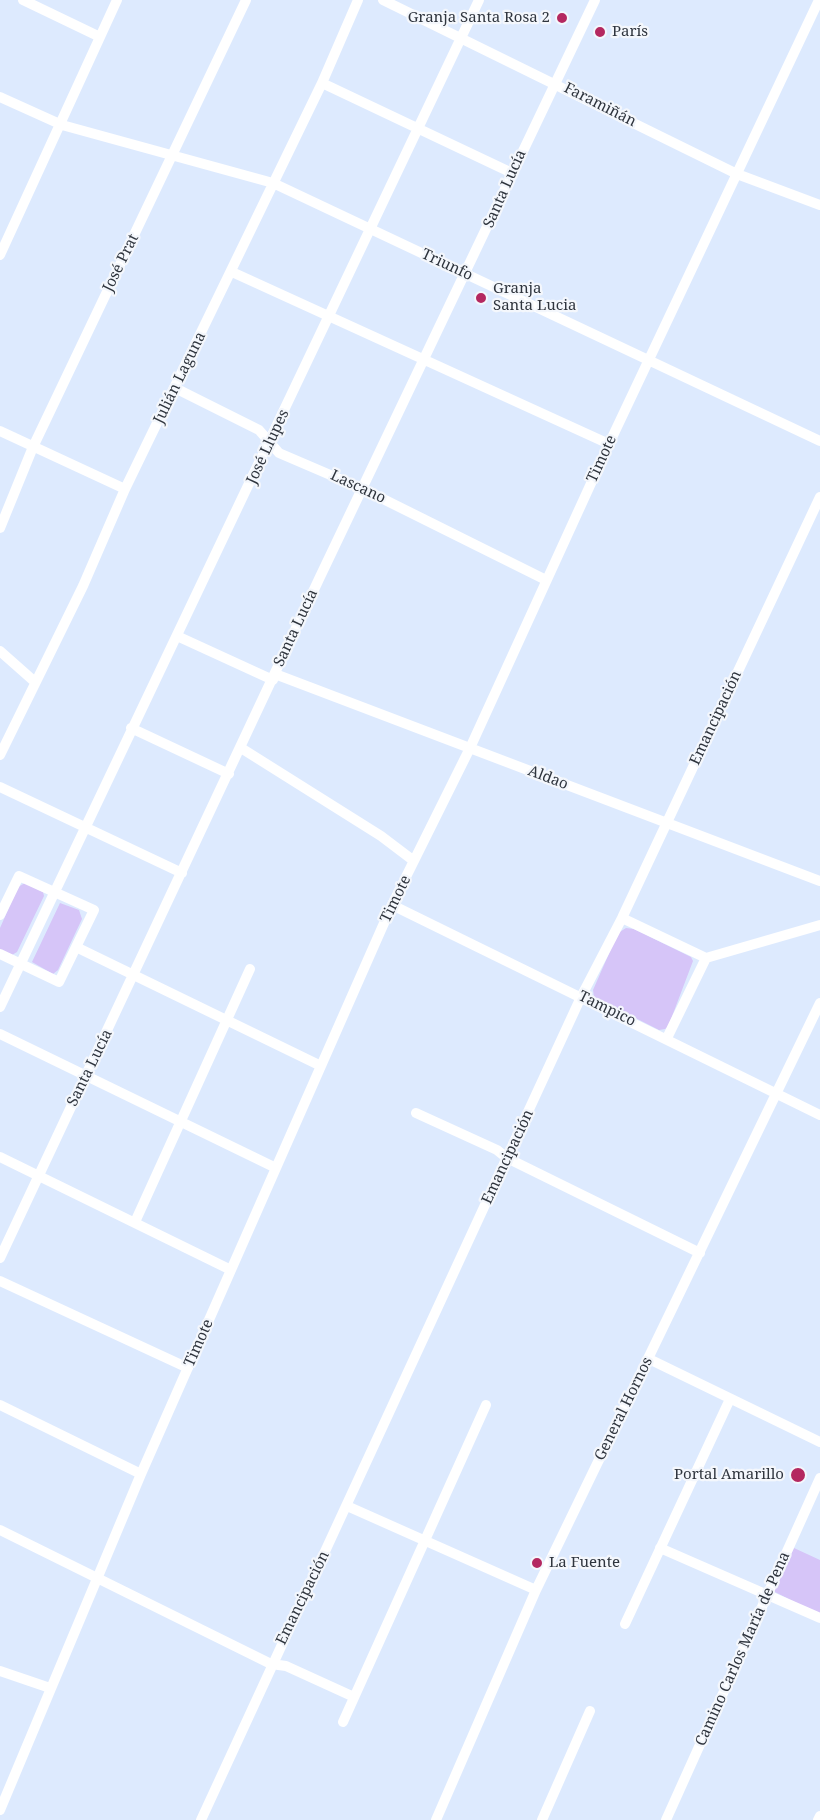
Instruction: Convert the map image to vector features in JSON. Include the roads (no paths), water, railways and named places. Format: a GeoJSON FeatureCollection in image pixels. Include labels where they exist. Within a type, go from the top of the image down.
{"type":"FeatureCollection","features":[{"type":"Feature","properties":{"kind":"street"},"geometry":{"type":"LineString","coordinates":[[23,0],[100,38]]}},
{"type":"Feature","properties":{"kind":"street"},"geometry":{"type":"LineString","coordinates":[[0,254],[62,125],[117,0]]}},
{"type":"Feature","properties":{"kind":"street","name":"José Prat"},"geometry":{"type":"LineString","coordinates":[[0,528],[33,447],[246,0]]}},
{"type":"Feature","properties":{"kind":"street","name":"Julián Laguna"},"geometry":{"type":"LineString","coordinates":[[0,755],[83,586],[125,489],[322,83],[358,0]]}},
{"type":"Feature","properties":{"kind":"street","name":"Faramiñán"},"geometry":{"type":"LineString","coordinates":[[383,0],[555,82],[737,174],[820,205]]}},
{"type":"Feature","properties":{"kind":"street","name":"José Llupes"},"geometry":{"type":"LineString","coordinates":[[0,1007],[479,0]]}},
{"type":"Feature","properties":{"kind":"street","name":"Santa Lucía"},"geometry":{"type":"LineString","coordinates":[[0,1258],[595,0]]}},
{"type":"Feature","properties":{"kind":"street","name":"Timote"},"geometry":{"type":"LineString","coordinates":[[0,1810],[141,1474],[392,905],[470,748],[609,444],[819,0]]}},
{"type":"Feature","properties":{"kind":"street"},"geometry":{"type":"LineString","coordinates":[[322,83],[512,172]]}},
{"type":"Feature","properties":{"kind":"street","name":"Triunfo"},"geometry":{"type":"LineString","coordinates":[[0,97],[62,125],[273,183],[820,441]]}},
{"type":"Feature","properties":{"kind":"street"},"geometry":{"type":"LineString","coordinates":[[232,272],[609,444]]}},
{"type":"Feature","properties":{"kind":"street","name":"Lascano"},"geometry":{"type":"LineString","coordinates":[[175,388],[259,430],[279,453],[363,489],[546,580]]}},
{"type":"Feature","properties":{"kind":"street"},"geometry":{"type":"LineString","coordinates":[[0,431],[125,489]]}},
{"type":"Feature","properties":{"kind":"street","name":"Emancipación"},"geometry":{"type":"LineString","coordinates":[[201,1820],[271,1664],[347,1506],[581,997],[622,918],[820,496]]}},
{"type":"Feature","properties":{"kind":"street","name":"Aldao"},"geometry":{"type":"LineString","coordinates":[[177,636],[274,677],[470,748],[820,881]]}},
{"type":"Feature","properties":{"kind":"street"},"geometry":{"type":"LineString","coordinates":[[0,651],[35,682]]}},
{"type":"Feature","properties":{"kind":"street"},"geometry":{"type":"LineString","coordinates":[[131,728],[229,774]]}},
{"type":"Feature","properties":{"kind":"street"},"geometry":{"type":"LineString","coordinates":[[242,748],[381,836],[414,861]]}},
{"type":"Feature","properties":{"kind":"street"},"geometry":{"type":"LineString","coordinates":[[0,787],[183,873]]}},
{"type":"Feature","properties":{"kind":"street"},"geometry":{"type":"LineString","coordinates":[[0,954],[58,982],[94,910],[19,876],[1,912]]}},
{"type":"Feature","properties":{"kind":"street","name":"Tampico"},"geometry":{"type":"LineString","coordinates":[[392,905],[820,1115]]}},
{"type":"Feature","properties":{"kind":"street"},"geometry":{"type":"LineString","coordinates":[[622,918],[706,958],[820,925]]}},
{"type":"Feature","properties":{"kind":"street"},"geometry":{"type":"LineString","coordinates":[[75,947],[227,1023],[321,1066]]}},
{"type":"Feature","properties":{"kind":"street"},"geometry":{"type":"LineString","coordinates":[[667,1038],[706,958]]}},
{"type":"Feature","properties":{"kind":"street"},"geometry":{"type":"LineString","coordinates":[[135,1222],[250,969]]}},
{"type":"Feature","properties":{"kind":"street","name":"General Hornos"},"geometry":{"type":"LineString","coordinates":[[436,1820],[536,1590],[820,1003]]}},
{"type":"Feature","properties":{"kind":"street"},"geometry":{"type":"LineString","coordinates":[[0,1034],[276,1168]]}},
{"type":"Feature","properties":{"kind":"street"},"geometry":{"type":"LineString","coordinates":[[416,1113],[498,1150],[507,1158],[700,1252]]}},
{"type":"Feature","properties":{"kind":"street"},"geometry":{"type":"LineString","coordinates":[[0,1157],[231,1270]]}},
{"type":"Feature","properties":{"kind":"street"},"geometry":{"type":"LineString","coordinates":[[0,1281],[188,1368]]}},
{"type":"Feature","properties":{"kind":"street"},"geometry":{"type":"LineString","coordinates":[[649,1359],[820,1442]]}},
{"type":"Feature","properties":{"kind":"street"},"geometry":{"type":"LineString","coordinates":[[625,1624],[730,1399]]}},
{"type":"Feature","properties":{"kind":"street"},"geometry":{"type":"LineString","coordinates":[[0,1405],[141,1474]]}},
{"type":"Feature","properties":{"kind":"street"},"geometry":{"type":"LineString","coordinates":[[343,1722],[486,1405]]}},
{"type":"Feature","properties":{"kind":"street","name":"Camino Carlos María de Pena"},"geometry":{"type":"LineString","coordinates":[[666,1820],[820,1478]]}},
{"type":"Feature","properties":{"kind":"street"},"geometry":{"type":"LineString","coordinates":[[347,1506],[536,1590]]}},
{"type":"Feature","properties":{"kind":"street"},"geometry":{"type":"LineString","coordinates":[[0,1530],[271,1664],[286,1666],[354,1697]]}},
{"type":"Feature","properties":{"kind":"street"},"geometry":{"type":"LineString","coordinates":[[660,1548],[820,1618]]}},
{"type":"Feature","properties":{"kind":"street"},"geometry":{"type":"LineString","coordinates":[[0,1671],[50,1688]]}},
{"type":"Feature","properties":{"kind":"street"},"geometry":{"type":"LineString","coordinates":[[542,1820],[590,1711]]}},
{"type":"Feature","properties":{"kind":"place","name":"Granja Santa Rosa 2"},"geometry":{"type":"Point","coordinates":[562,18]}},
{"type":"Feature","properties":{"kind":"place","name":"París"},"geometry":{"type":"Point","coordinates":[600,32]}},
{"type":"Feature","properties":{"kind":"place","name":"Granja Santa Lucia"},"geometry":{"type":"Point","coordinates":[481,298]}},
{"type":"Feature","properties":{"kind":"place","name":"Portal Amarillo"},"geometry":{"type":"Point","coordinates":[798,1475]}},
{"type":"Feature","properties":{"kind":"place","name":"La Fuente"},"geometry":{"type":"Point","coordinates":[537,1563]}}]}
